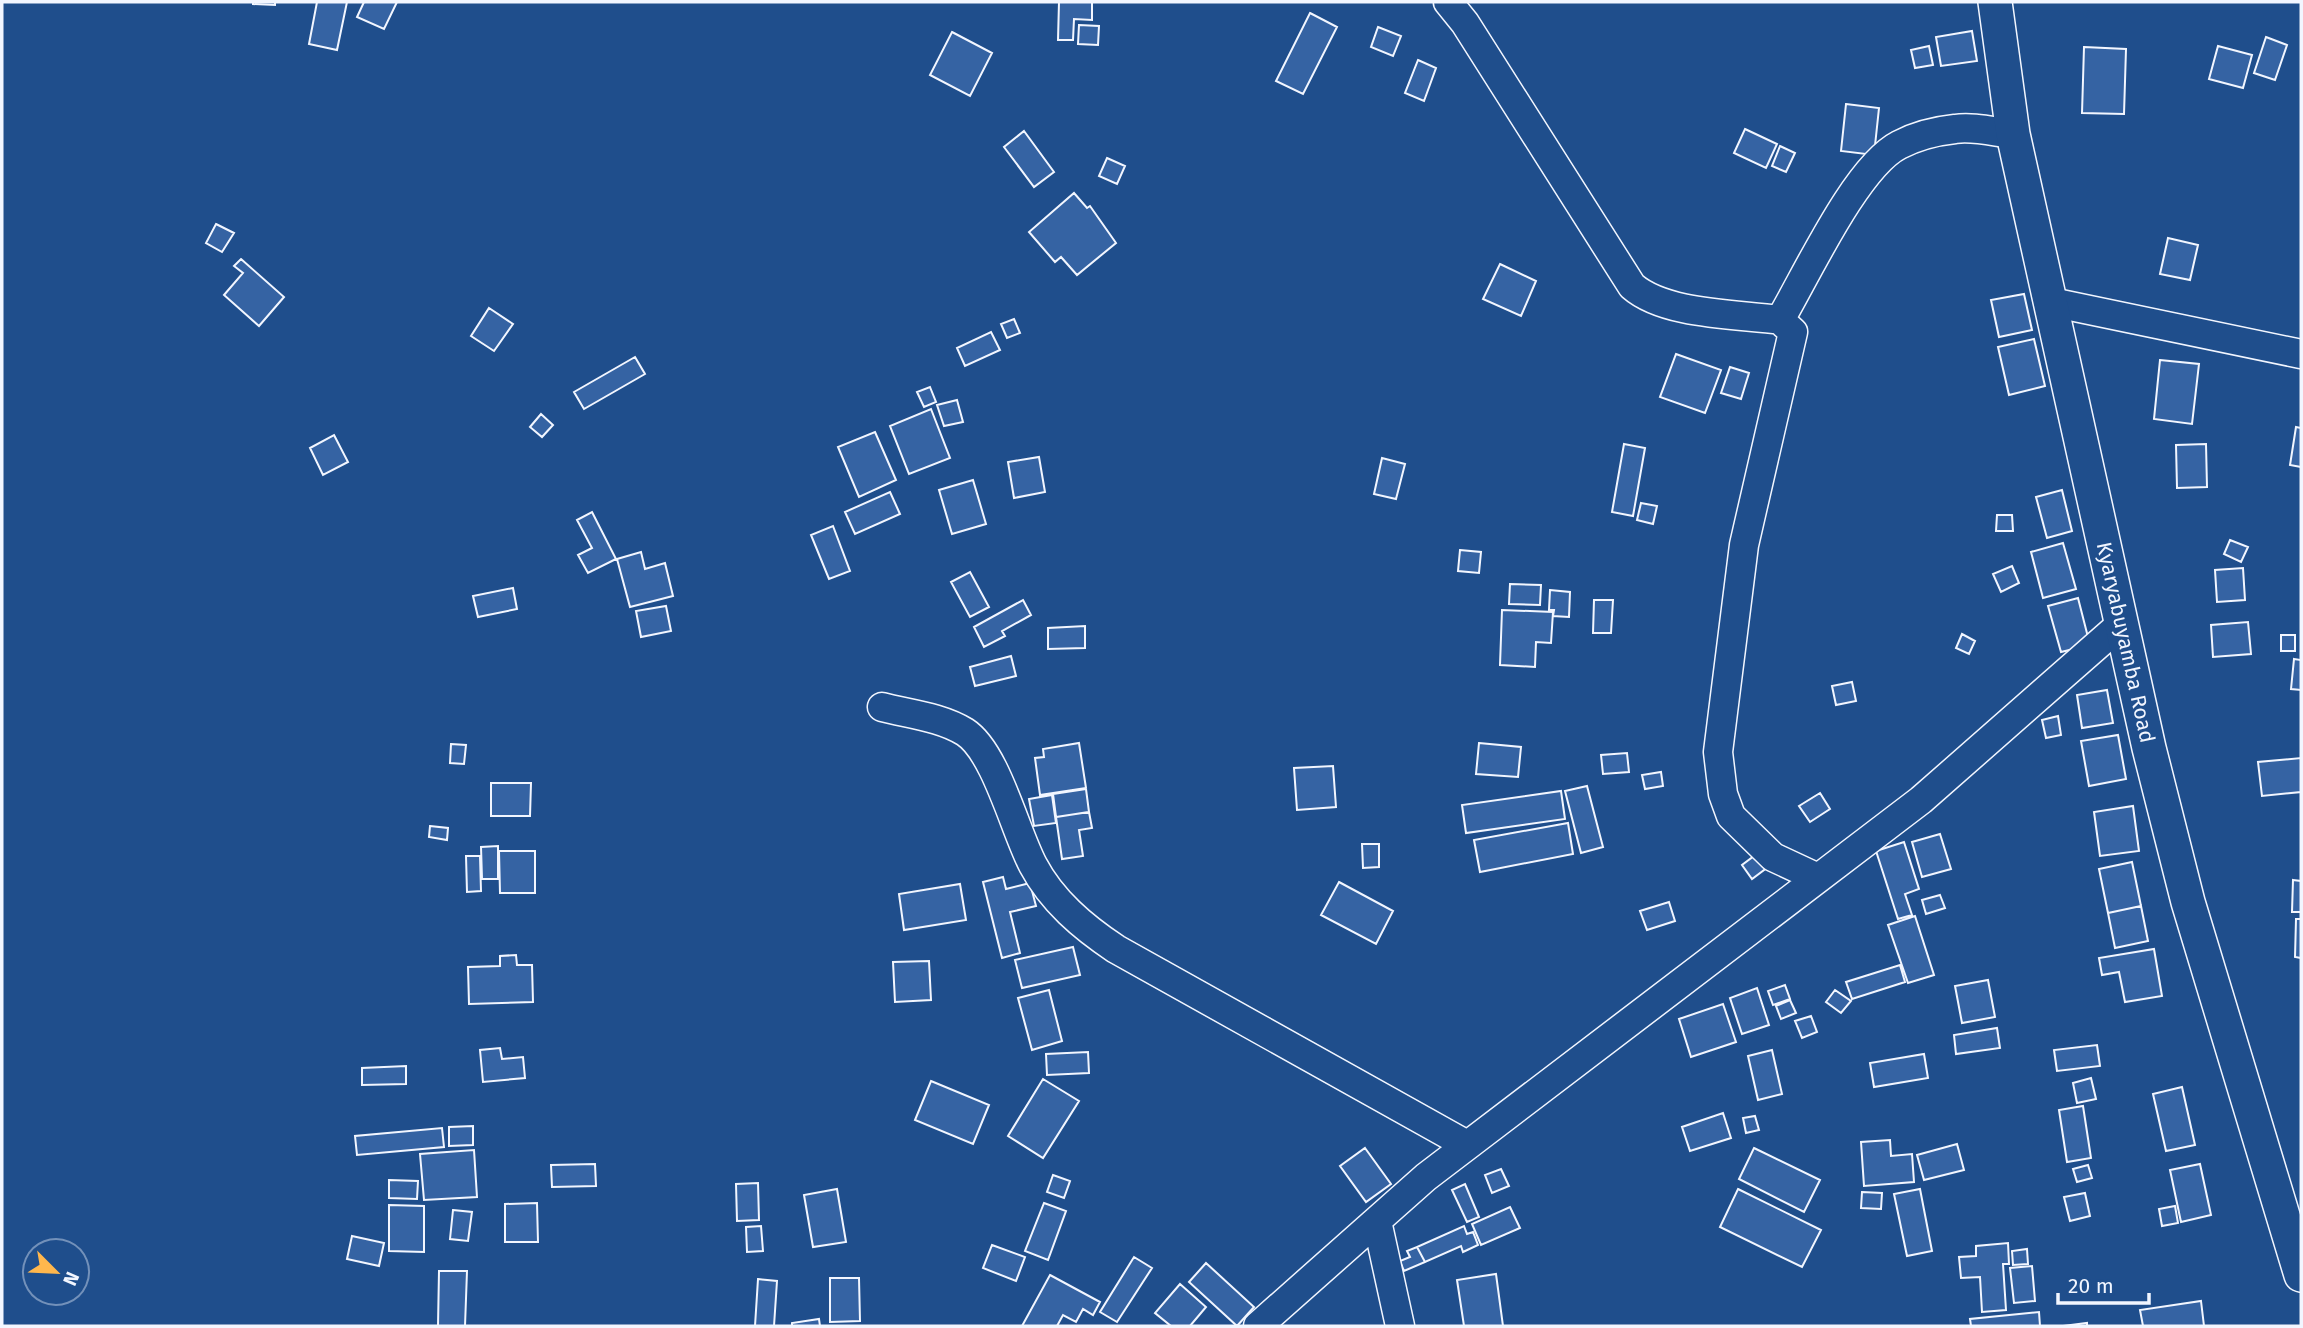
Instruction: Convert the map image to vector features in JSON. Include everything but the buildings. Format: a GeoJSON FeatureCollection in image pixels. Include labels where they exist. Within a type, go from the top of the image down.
{"type":"FeatureCollection","features":[{"type":"Feature","properties":{"kind":"street"},"geometry":{"type":"LineString","coordinates":[[1448,2],[1465,23],[1632,286],[1642,295],[1664,304],[1780,320],[1793,332],[1744,545],[1718,752],[1723,794],[1731,816],[1773,857],[1818,878]]}},
{"type":"Feature","properties":{"kind":"street","name":"Kyaryabuyamba Road"},"geometry":{"type":"LineString","coordinates":[[1995,2],[2013,134],[2119,626],[2188,902],[2301,1275]]}},
{"type":"Feature","properties":{"kind":"street"},"geometry":{"type":"LineString","coordinates":[[1780,320],[1848,203],[1874,165],[1897,145],[1927,134],[1959,128],[2013,134]]}},
{"type":"Feature","properties":{"kind":"street"},"geometry":{"type":"LineString","coordinates":[[2051,302],[2301,354]]}},
{"type":"Feature","properties":{"kind":"street"},"geometry":{"type":"LineString","coordinates":[[1258,1326],[1377,1220],[1467,1145],[1921,800],[2119,626]]}},
{"type":"Feature","properties":{"kind":"street"},"geometry":{"type":"LineString","coordinates":[[882,707],[943,721],[967,733],[984,752],[1034,866],[1058,902],[1089,930],[1116,949],[1467,1145]]}},
{"type":"Feature","properties":{"kind":"street"},"geometry":{"type":"LineString","coordinates":[[1377,1220],[1400,1326]]}}]}
